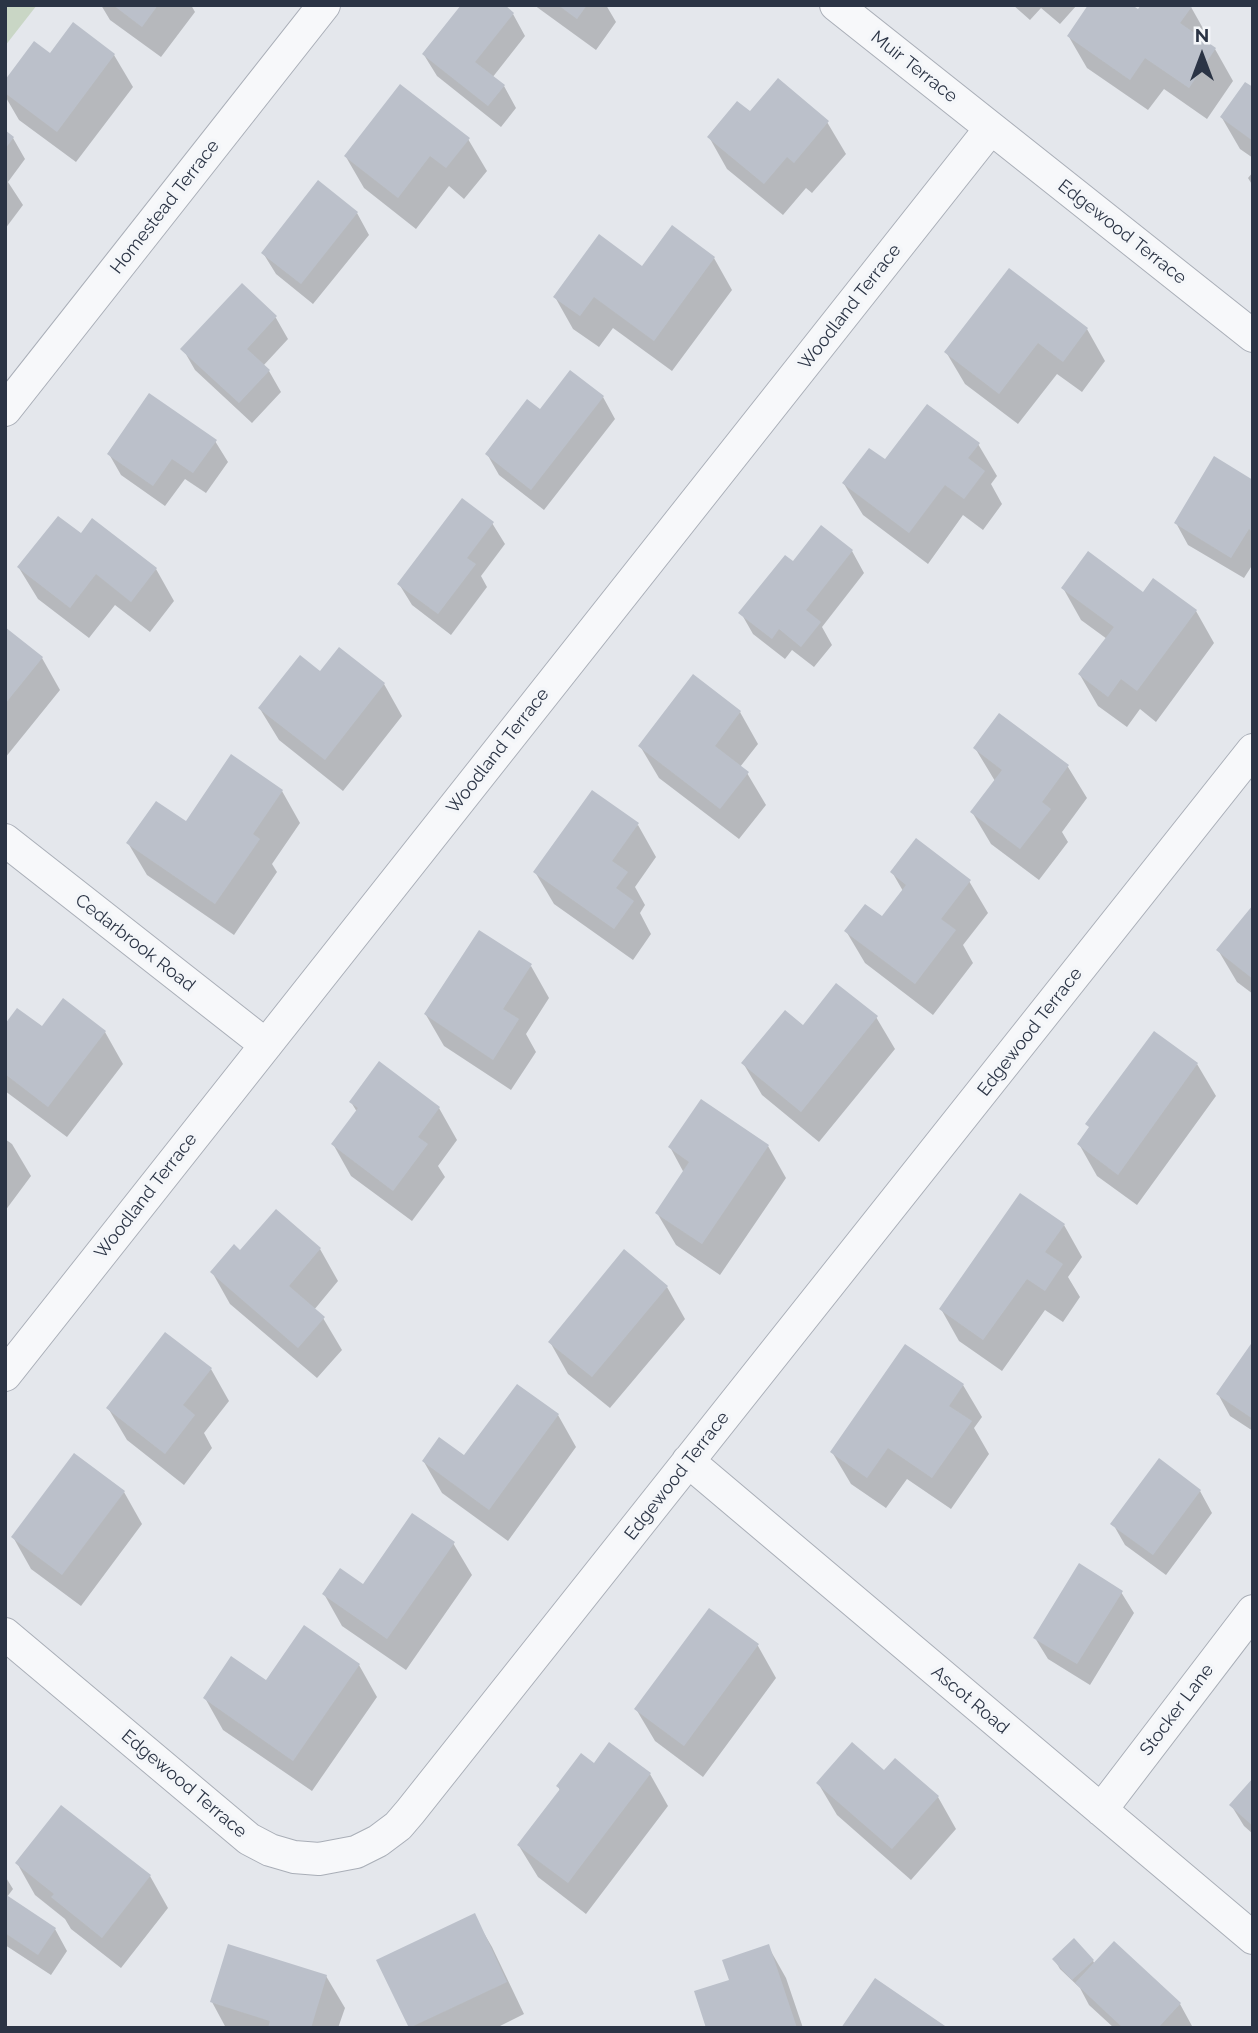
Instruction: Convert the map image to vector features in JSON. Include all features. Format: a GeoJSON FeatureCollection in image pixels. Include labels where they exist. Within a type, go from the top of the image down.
{"type":"FeatureCollection","features":[{"type":"Feature","properties":{"kind":"street","name":"Homestead Terrace"},"geometry":{"type":"LineString","coordinates":[[5,410],[324,5]]}},
{"type":"Feature","properties":{"kind":"street","name":"Muir Terrace"},"geometry":{"type":"LineString","coordinates":[[836,5],[991,128]]}},
{"type":"Feature","properties":{"kind":"street","name":"Edgewood Terrace"},"geometry":{"type":"LineString","coordinates":[[991,128],[1253,336]]}},
{"type":"Feature","properties":{"kind":"street","name":"Woodland Terrace"},"geometry":{"type":"LineString","coordinates":[[5,1375],[991,128]]}},
{"type":"Feature","properties":{"kind":"street","name":"Edgewood Terrace"},"geometry":{"type":"LineString","coordinates":[[5,1634],[249,1839],[270,1850],[294,1857],[319,1859],[356,1852],[378,1841],[398,1826],[410,1812],[1253,750]]}},
{"type":"Feature","properties":{"kind":"street","name":"Cedarbrook Road"},"geometry":{"type":"LineString","coordinates":[[5,840],[266,1045]]}},
{"type":"Feature","properties":{"kind":"street","name":"Ascot Road"},"geometry":{"type":"LineString","coordinates":[[688,1461],[1253,1938]]}},
{"type":"Feature","properties":{"kind":"street","name":"Stocker Lane"},"geometry":{"type":"LineString","coordinates":[[1101,1810],[1253,1611]]}},
{"type":"Feature","properties":{"kind":"green space"},"geometry":{"type":"Polygon","coordinates":[[[5,5],[37,5],[5,46],[5,5]]]}},
{"type":"Feature","properties":{"kind":"building"},"geometry":{"type":"Polygon","coordinates":[[[113,5],[158,5],[142,27],[113,5]]]}},
{"type":"Feature","properties":{"kind":"building"},"geometry":{"type":"Polygon","coordinates":[[[461,5],[505,5],[514,13],[475,62],[505,85],[488,106],[422,54],[461,5]]]}},
{"type":"Feature","properties":{"kind":"building"},"geometry":{"type":"Polygon","coordinates":[[[558,5],[587,5],[577,19],[558,5]]]}},
{"type":"Feature","properties":{"kind":"building"},"geometry":{"type":"Polygon","coordinates":[[[1088,5],[1132,5],[1138,9],[1141,5],[1193,5],[1180,23],[1216,48],[1189,88],[1145,58],[1130,80],[1067,36],[1088,5]]]}},
{"type":"Feature","properties":{"kind":"building"},"geometry":{"type":"Polygon","coordinates":[[[73,22],[115,54],[57,132],[5,93],[5,80],[34,41],[50,53],[73,22]]]}},
{"type":"Feature","properties":{"kind":"building"},"geometry":{"type":"Polygon","coordinates":[[[778,78],[829,121],[794,163],[787,157],[764,184],[707,137],[737,101],[750,111],[778,78]]]}},
{"type":"Feature","properties":{"kind":"building"},"geometry":{"type":"Polygon","coordinates":[[[1245,82],[1253,87],[1253,141],[1220,117],[1245,82]]]}},
{"type":"Feature","properties":{"kind":"building"},"geometry":{"type":"Polygon","coordinates":[[[400,84],[470,138],[446,168],[430,156],[398,198],[344,156],[400,84]]]}},
{"type":"Feature","properties":{"kind":"building"},"geometry":{"type":"Polygon","coordinates":[[[5,130],[14,137],[5,149],[5,130]]]}},
{"type":"Feature","properties":{"kind":"building"},"geometry":{"type":"Polygon","coordinates":[[[318,180],[358,212],[301,284],[261,253],[318,180]]]}},
{"type":"Feature","properties":{"kind":"building"},"geometry":{"type":"Polygon","coordinates":[[[672,225],[715,257],[654,341],[594,297],[580,316],[553,297],[599,234],[642,266],[672,225]]]}},
{"type":"Feature","properties":{"kind":"building"},"geometry":{"type":"Polygon","coordinates":[[[1009,268],[1088,328],[1063,362],[1038,343],[999,394],[944,352],[1009,268]]]}},
{"type":"Feature","properties":{"kind":"building"},"geometry":{"type":"Polygon","coordinates":[[[242,283],[277,316],[247,349],[270,370],[239,403],[180,349],[242,283]]]}},
{"type":"Feature","properties":{"kind":"building"},"geometry":{"type":"Polygon","coordinates":[[[570,370],[604,396],[531,490],[485,454],[527,399],[540,409],[570,370]]]}},
{"type":"Feature","properties":{"kind":"building"},"geometry":{"type":"Polygon","coordinates":[[[149,393],[217,440],[193,473],[172,459],[153,486],[107,454],[149,393]]]}},
{"type":"Feature","properties":{"kind":"building"},"geometry":{"type":"Polygon","coordinates":[[[927,404],[980,443],[968,458],[985,471],[964,499],[945,485],[909,533],[842,483],[869,448],[885,459],[927,404]]]}},
{"type":"Feature","properties":{"kind":"building"},"geometry":{"type":"Polygon","coordinates":[[[1214,456],[1253,480],[1253,532],[1249,529],[1231,558],[1174,523],[1214,456]]]}},
{"type":"Feature","properties":{"kind":"building"},"geometry":{"type":"Polygon","coordinates":[[[462,498],[494,522],[467,558],[476,564],[438,614],[397,584],[462,498]]]}},
{"type":"Feature","properties":{"kind":"building"},"geometry":{"type":"Polygon","coordinates":[[[58,516],[81,533],[92,518],[157,568],[131,602],[96,574],[70,608],[17,567],[58,516]]]}},
{"type":"Feature","properties":{"kind":"building"},"geometry":{"type":"Polygon","coordinates":[[[821,525],[853,550],[806,610],[821,622],[801,647],[779,629],[772,639],[738,613],[785,555],[793,561],[821,525]]]}},
{"type":"Feature","properties":{"kind":"building"},"geometry":{"type":"Polygon","coordinates":[[[1088,551],[1143,592],[1153,578],[1197,610],[1137,691],[1121,679],[1108,697],[1078,674],[1114,627],[1061,588],[1088,551]]]}},
{"type":"Feature","properties":{"kind":"building"},"geometry":{"type":"Polygon","coordinates":[[[5,627],[43,657],[5,704],[5,627]]]}},
{"type":"Feature","properties":{"kind":"building"},"geometry":{"type":"Polygon","coordinates":[[[339,647],[385,683],[325,760],[258,708],[300,655],[320,671],[339,647]]]}},
{"type":"Feature","properties":{"kind":"building"},"geometry":{"type":"Polygon","coordinates":[[[693,674],[741,711],[715,746],[749,772],[720,809],[638,746],[693,674]]]}},
{"type":"Feature","properties":{"kind":"building"},"geometry":{"type":"Polygon","coordinates":[[[999,713],[1069,765],[1042,802],[1051,809],[1020,849],[970,812],[1002,770],[973,748],[999,713]]]}},
{"type":"Feature","properties":{"kind":"building"},"geometry":{"type":"Polygon","coordinates":[[[231,754],[283,790],[253,834],[260,839],[215,904],[126,843],[156,801],[186,821],[231,754]]]}},
{"type":"Feature","properties":{"kind":"building"},"geometry":{"type":"Polygon","coordinates":[[[592,790],[639,823],[612,861],[628,872],[616,888],[634,901],[614,929],[533,872],[592,790]]]}},
{"type":"Feature","properties":{"kind":"building"},"geometry":{"type":"Polygon","coordinates":[[[916,838],[971,880],[941,919],[956,930],[915,984],[844,931],[865,904],[882,916],[906,885],[890,872],[916,838]]]}},
{"type":"Feature","properties":{"kind":"building"},"geometry":{"type":"Polygon","coordinates":[[[1253,905],[1253,979],[1216,950],[1253,905]]]}},
{"type":"Feature","properties":{"kind":"building"},"geometry":{"type":"Polygon","coordinates":[[[479,930],[532,964],[503,1009],[519,1019],[493,1060],[424,1014],[479,930]]]}},
{"type":"Feature","properties":{"kind":"building"},"geometry":{"type":"Polygon","coordinates":[[[836,983],[878,1016],[801,1112],[741,1063],[785,1010],[803,1025],[836,983]]]}},
{"type":"Feature","properties":{"kind":"building"},"geometry":{"type":"Polygon","coordinates":[[[63,998],[106,1031],[48,1107],[5,1074],[5,1024],[17,1008],[42,1026],[63,998]]]}},
{"type":"Feature","properties":{"kind":"building"},"geometry":{"type":"Polygon","coordinates":[[[1154,1031],[1198,1063],[1118,1175],[1077,1144],[1089,1127],[1085,1124],[1154,1031]]]}},
{"type":"Feature","properties":{"kind":"building"},"geometry":{"type":"Polygon","coordinates":[[[379,1061],[440,1107],[418,1137],[428,1144],[393,1191],[331,1144],[358,1108],[349,1102],[379,1061]]]}},
{"type":"Feature","properties":{"kind":"building"},"geometry":{"type":"Polygon","coordinates":[[[701,1099],[769,1145],[702,1244],[655,1213],[689,1162],[668,1147],[701,1099]]]}},
{"type":"Feature","properties":{"kind":"building"},"geometry":{"type":"Polygon","coordinates":[[[1020,1193],[1065,1224],[1045,1252],[1063,1264],[1045,1291],[1027,1279],[983,1340],[939,1309],[1020,1193]]]}},
{"type":"Feature","properties":{"kind":"building"},"geometry":{"type":"Polygon","coordinates":[[[276,1209],[321,1248],[289,1286],[325,1317],[298,1348],[210,1272],[234,1244],[240,1250],[276,1209]]]}},
{"type":"Feature","properties":{"kind":"building"},"geometry":{"type":"Polygon","coordinates":[[[624,1249],[668,1286],[592,1377],[548,1342],[624,1249]]]}},
{"type":"Feature","properties":{"kind":"building"},"geometry":{"type":"Polygon","coordinates":[[[165,1332],[212,1368],[183,1405],[195,1415],[165,1454],[106,1408],[165,1332]]]}},
{"type":"Feature","properties":{"kind":"building"},"geometry":{"type":"Polygon","coordinates":[[[1253,1341],[1253,1419],[1216,1394],[1253,1341]]]}},
{"type":"Feature","properties":{"kind":"building"},"geometry":{"type":"Polygon","coordinates":[[[905,1344],[964,1384],[949,1406],[972,1421],[932,1478],[888,1448],[867,1478],[830,1452],[905,1344]]]}},
{"type":"Feature","properties":{"kind":"building"},"geometry":{"type":"Polygon","coordinates":[[[517,1384],[559,1414],[489,1510],[422,1461],[439,1437],[464,1455],[517,1384]]]}},
{"type":"Feature","properties":{"kind":"building"},"geometry":{"type":"Polygon","coordinates":[[[74,1453],[125,1491],[62,1575],[11,1537],[74,1453]]]}},
{"type":"Feature","properties":{"kind":"building"},"geometry":{"type":"Polygon","coordinates":[[[1159,1458],[1201,1490],[1153,1555],[1110,1524],[1159,1458]]]}},
{"type":"Feature","properties":{"kind":"building"},"geometry":{"type":"Polygon","coordinates":[[[412,1513],[455,1542],[387,1639],[322,1594],[340,1568],[363,1584],[412,1513]]]}},
{"type":"Feature","properties":{"kind":"building"},"geometry":{"type":"Polygon","coordinates":[[[1079,1563],[1123,1591],[1077,1664],[1033,1638],[1079,1563]]]}},
{"type":"Feature","properties":{"kind":"building"},"geometry":{"type":"Polygon","coordinates":[[[709,1608],[759,1644],[684,1746],[634,1709],[709,1608]]]}},
{"type":"Feature","properties":{"kind":"building"},"geometry":{"type":"Polygon","coordinates":[[[304,1625],[360,1664],[293,1761],[203,1698],[231,1656],[266,1680],[304,1625]]]}},
{"type":"Feature","properties":{"kind":"building"},"geometry":{"type":"Polygon","coordinates":[[[609,1742],[651,1773],[568,1883],[517,1845],[560,1789],[556,1786],[581,1753],[594,1763],[609,1742]]]}},
{"type":"Feature","properties":{"kind":"building"},"geometry":{"type":"Polygon","coordinates":[[[852,1742],[884,1770],[895,1758],[939,1796],[892,1849],[816,1783],[852,1742]]]}},
{"type":"Feature","properties":{"kind":"building"},"geometry":{"type":"Polygon","coordinates":[[[1253,1778],[1253,1826],[1229,1805],[1253,1778]]]}},
{"type":"Feature","properties":{"kind":"building"},"geometry":{"type":"Polygon","coordinates":[[[61,1805],[151,1875],[102,1938],[51,1897],[54,1894],[15,1863],[61,1805]]]}},
{"type":"Feature","properties":{"kind":"building"},"geometry":{"type":"Polygon","coordinates":[[[5,1894],[56,1928],[38,1955],[5,1933],[5,1894]]]}},
{"type":"Feature","properties":{"kind":"building"},"geometry":{"type":"Polygon","coordinates":[[[475,1913],[507,1982],[409,2028],[376,1960],[475,1913]]]}},
{"type":"Feature","properties":{"kind":"building"},"geometry":{"type":"Polygon","coordinates":[[[1074,1938],[1094,1960],[1072,1980],[1052,1959],[1074,1938]]]}},
{"type":"Feature","properties":{"kind":"building"},"geometry":{"type":"Polygon","coordinates":[[[1114,1941],[1181,2003],[1158,2028],[1123,2028],[1075,1983],[1114,1941]]]}},
{"type":"Feature","properties":{"kind":"building"},"geometry":{"type":"Polygon","coordinates":[[[228,1944],[327,1975],[311,2028],[268,2028],[270,2021],[210,2002],[228,1944]]]}},
{"type":"Feature","properties":{"kind":"building"},"geometry":{"type":"Polygon","coordinates":[[[769,1944],[797,2028],[706,2028],[694,1991],[729,1980],[722,1960],[769,1944]]]}},
{"type":"Feature","properties":{"kind":"building"},"geometry":{"type":"Polygon","coordinates":[[[875,1978],[948,2028],[841,2028],[875,1978]]]}}]}
